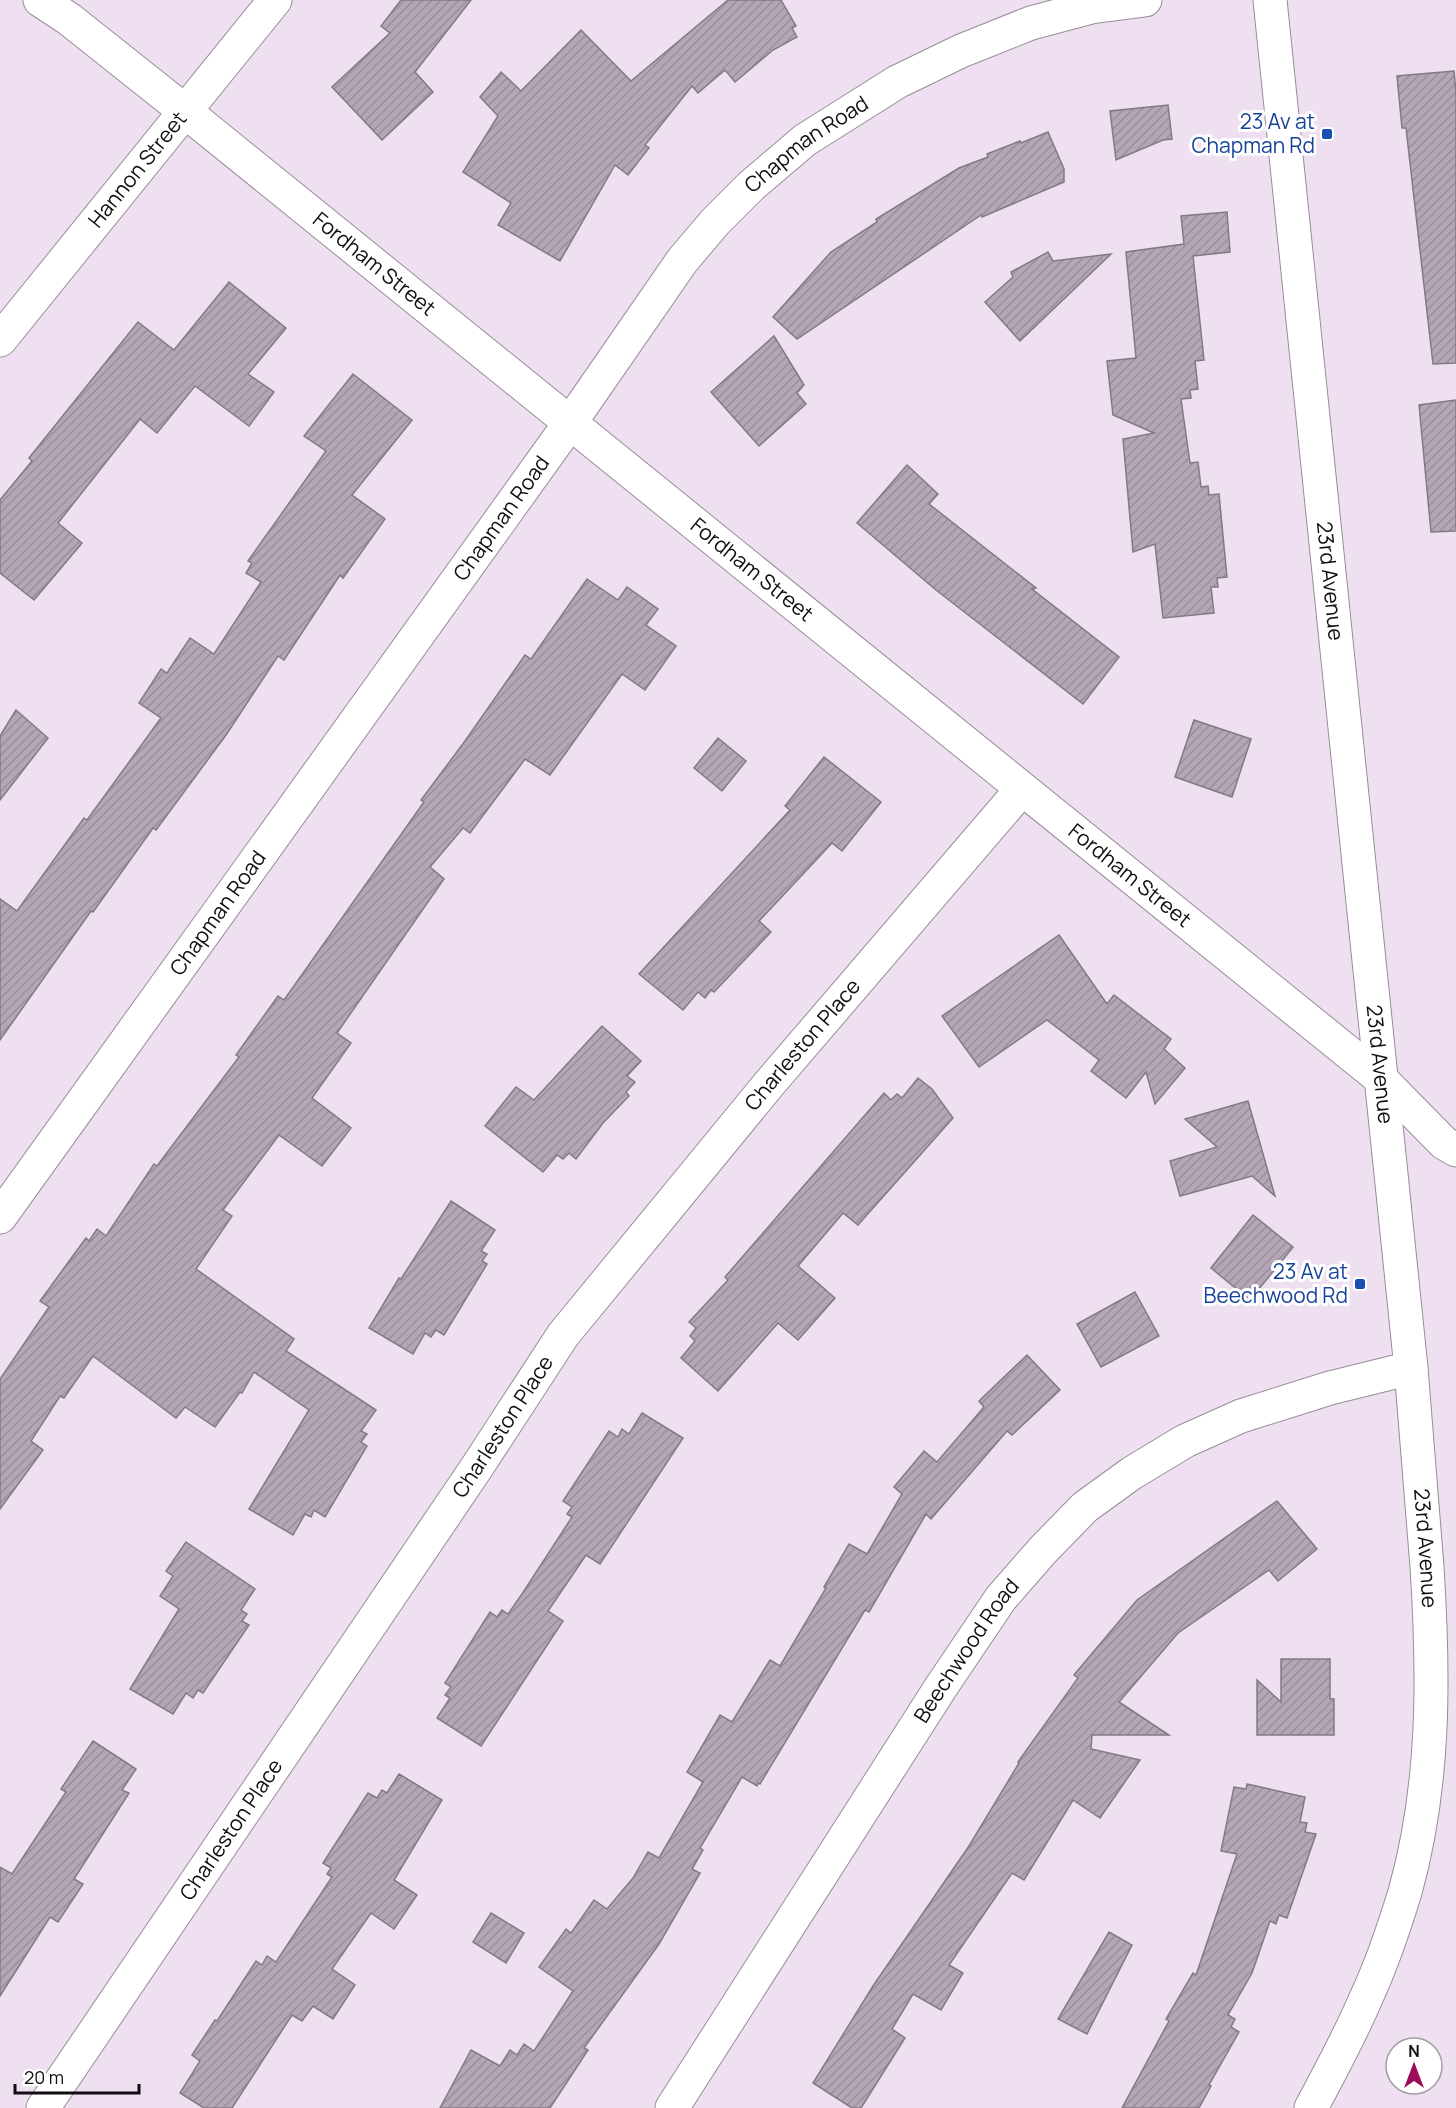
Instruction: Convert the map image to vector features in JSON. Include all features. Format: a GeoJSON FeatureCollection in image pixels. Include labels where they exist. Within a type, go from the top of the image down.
{"type":"FeatureCollection","features":[{"type":"Feature","properties":{"kind":"street","name":"Fordham Street"},"geometry":{"type":"LineString","coordinates":[[40,0],[69,19],[186,112],[1381,1079],[1444,1143],[1456,1150]]}},
{"type":"Feature","properties":{"kind":"street","name":"Hannon Street"},"geometry":{"type":"LineString","coordinates":[[0,340],[275,0]]}},
{"type":"Feature","properties":{"kind":"street","name":"Chapman Road"},"geometry":{"type":"LineString","coordinates":[[0,1217],[570,423],[682,261],[715,222],[751,186],[805,140],[897,82],[961,51],[1030,23],[1091,7],[1145,0]]}},
{"type":"Feature","properties":{"kind":"street","name":"23rd Avenue"},"geometry":{"type":"LineString","coordinates":[[1270,0],[1411,1368],[1430,1612],[1432,1706],[1428,1770],[1419,1832],[1405,1890],[1389,1942],[1367,1998],[1311,2108]]}},
{"type":"Feature","properties":{"kind":"street","name":"Charleston Place"},"geometry":{"type":"LineString","coordinates":[[44,2108],[477,1467],[563,1335],[769,1084],[1022,789]]}},
{"type":"Feature","properties":{"kind":"street","name":"Beechwood Road"},"geometry":{"type":"LineString","coordinates":[[672,2108],[941,1686],[1001,1598],[1085,1507],[1132,1473],[1185,1441],[1241,1416],[1330,1388],[1411,1368]]}},
{"type":"Feature","properties":{"kind":"building"},"geometry":{"type":"Polygon","coordinates":[[[401,0],[471,0],[415,72],[433,92],[382,140],[332,87],[390,33],[381,26],[401,0]]]}},
{"type":"Feature","properties":{"kind":"building"},"geometry":{"type":"Polygon","coordinates":[[[728,0],[781,0],[796,26],[792,28],[797,37],[773,50],[735,82],[725,70],[698,93],[692,86],[645,145],[649,148],[628,175],[615,165],[560,261],[498,225],[511,203],[463,172],[498,116],[480,97],[501,72],[521,91],[581,30],[631,81],[728,0]]]}},
{"type":"Feature","properties":{"kind":"building"},"geometry":{"type":"Polygon","coordinates":[[[1454,71],[1456,92],[1456,363],[1433,364],[1406,128],[1402,128],[1397,76],[1454,71]]]}},
{"type":"Feature","properties":{"kind":"building"},"geometry":{"type":"Polygon","coordinates":[[[1168,105],[1172,139],[1163,140],[1116,160],[1110,111],[1168,105]]]}},
{"type":"Feature","properties":{"kind":"building"},"geometry":{"type":"Polygon","coordinates":[[[1048,132],[1064,169],[1064,182],[982,217],[981,215],[797,339],[773,317],[831,252],[877,222],[876,219],[959,168],[988,157],[987,154],[1048,132]]]}},
{"type":"Feature","properties":{"kind":"building"},"geometry":{"type":"Polygon","coordinates":[[[1227,212],[1230,252],[1193,256],[1204,360],[1195,361],[1198,389],[1190,390],[1191,398],[1181,399],[1190,463],[1198,462],[1201,487],[1208,486],[1209,495],[1219,494],[1227,577],[1217,578],[1218,587],[1211,587],[1214,613],[1163,618],[1155,544],[1133,552],[1123,439],[1154,433],[1113,415],[1107,361],[1136,358],[1126,252],[1184,244],[1181,216],[1227,212]]]}},
{"type":"Feature","properties":{"kind":"building"},"geometry":{"type":"Polygon","coordinates":[[[1048,252],[1053,261],[1111,254],[1020,341],[985,302],[1013,277],[1011,272],[1048,252]]]}},
{"type":"Feature","properties":{"kind":"building"},"geometry":{"type":"Polygon","coordinates":[[[229,282],[286,328],[248,374],[274,392],[249,426],[195,386],[157,433],[140,419],[58,523],[82,543],[34,600],[0,573],[0,500],[32,461],[29,458],[138,322],[174,350],[229,282]]]}},
{"type":"Feature","properties":{"kind":"building"},"geometry":{"type":"Polygon","coordinates":[[[774,336],[804,385],[797,393],[806,404],[759,446],[711,392],[774,336]]]}},
{"type":"Feature","properties":{"kind":"building"},"geometry":{"type":"Polygon","coordinates":[[[353,374],[412,420],[352,495],[385,519],[343,578],[340,575],[284,660],[278,656],[226,735],[156,830],[153,828],[93,912],[91,911],[0,1040],[0,899],[17,911],[84,818],[87,820],[161,718],[139,703],[161,669],[167,673],[190,638],[214,654],[261,582],[246,573],[252,563],[248,561],[326,451],[304,436],[353,374]]]}},
{"type":"Feature","properties":{"kind":"building"},"geometry":{"type":"Polygon","coordinates":[[[1456,400],[1456,531],[1431,532],[1419,405],[1456,400]]]}},
{"type":"Feature","properties":{"kind":"building"},"geometry":{"type":"Polygon","coordinates":[[[907,465],[938,494],[929,504],[1119,657],[1083,704],[936,590],[857,523],[907,465]]]}},
{"type":"Feature","properties":{"kind":"building"},"geometry":{"type":"Polygon","coordinates":[[[587,579],[618,600],[627,587],[658,609],[646,625],[676,646],[645,690],[622,674],[550,775],[525,759],[470,833],[463,828],[430,867],[444,879],[337,1033],[351,1043],[312,1098],[351,1128],[322,1166],[279,1135],[223,1210],[232,1216],[196,1269],[294,1339],[286,1351],[376,1410],[361,1431],[367,1434],[361,1442],[367,1446],[325,1517],[314,1510],[311,1517],[305,1514],[293,1535],[249,1509],[309,1410],[254,1372],[242,1393],[240,1392],[215,1427],[185,1407],[176,1418],[93,1356],[64,1398],[60,1396],[31,1441],[43,1450],[0,1509],[0,1379],[49,1307],[40,1301],[86,1238],[89,1241],[97,1229],[106,1236],[154,1164],[157,1166],[239,1057],[236,1055],[278,996],[284,1000],[424,802],[421,800],[525,655],[531,659],[587,579]]]}},
{"type":"Feature","properties":{"kind":"building"},"geometry":{"type":"Polygon","coordinates":[[[16,710],[48,738],[0,800],[0,736],[16,710]]]}},
{"type":"Feature","properties":{"kind":"building"},"geometry":{"type":"Polygon","coordinates":[[[1194,720],[1251,739],[1232,797],[1175,777],[1194,720]]]}},
{"type":"Feature","properties":{"kind":"building"},"geometry":{"type":"Polygon","coordinates":[[[718,738],[746,761],[722,791],[694,768],[718,738]]]}},
{"type":"Feature","properties":{"kind":"building"},"geometry":{"type":"Polygon","coordinates":[[[824,757],[881,802],[842,851],[832,843],[759,921],[771,932],[714,992],[711,990],[705,998],[698,992],[683,1010],[639,974],[790,810],[785,806],[824,757]]]}},
{"type":"Feature","properties":{"kind":"building"},"geometry":{"type":"Polygon","coordinates":[[[1059,935],[1107,1004],[1114,995],[1171,1039],[1164,1049],[1185,1068],[1155,1104],[1146,1072],[1126,1098],[1091,1071],[1099,1060],[1047,1020],[979,1067],[942,1016],[1059,935]]]}},
{"type":"Feature","properties":{"kind":"building"},"geometry":{"type":"Polygon","coordinates":[[[602,1026],[641,1061],[627,1076],[635,1082],[626,1092],[629,1096],[603,1123],[576,1159],[569,1153],[563,1159],[557,1155],[543,1172],[485,1126],[516,1087],[534,1100],[602,1026]]]}},
{"type":"Feature","properties":{"kind":"building"},"geometry":{"type":"Polygon","coordinates":[[[918,1078],[932,1089],[953,1118],[858,1225],[843,1213],[798,1266],[835,1298],[798,1340],[778,1323],[718,1391],[681,1358],[695,1341],[690,1336],[696,1328],[689,1322],[728,1280],[725,1277],[884,1093],[891,1100],[897,1094],[902,1098],[918,1078]]]}},
{"type":"Feature","properties":{"kind":"building"},"geometry":{"type":"Polygon","coordinates":[[[1248,1101],[1275,1196],[1252,1176],[1180,1196],[1170,1161],[1217,1147],[1185,1119],[1248,1101]]]}},
{"type":"Feature","properties":{"kind":"building"},"geometry":{"type":"Polygon","coordinates":[[[451,1201],[495,1230],[481,1251],[487,1254],[482,1261],[487,1264],[444,1335],[436,1330],[431,1337],[425,1333],[413,1354],[369,1328],[399,1278],[401,1279],[451,1201]]]}},
{"type":"Feature","properties":{"kind":"building"},"geometry":{"type":"Polygon","coordinates":[[[1253,1215],[1293,1247],[1250,1300],[1211,1268],[1253,1215]]]}},
{"type":"Feature","properties":{"kind":"building"},"geometry":{"type":"Polygon","coordinates":[[[1135,1292],[1159,1336],[1101,1367],[1077,1324],[1135,1292]]]}},
{"type":"Feature","properties":{"kind":"building"},"geometry":{"type":"Polygon","coordinates":[[[1027,1355],[1060,1390],[1012,1435],[1007,1431],[931,1519],[926,1514],[869,1612],[865,1610],[760,1784],[758,1783],[757,1786],[742,1777],[700,1848],[703,1850],[692,1869],[700,1873],[659,1944],[584,2048],[588,2050],[550,2108],[440,2108],[471,2050],[500,2066],[510,2050],[517,2055],[524,2044],[534,2051],[573,1991],[539,1967],[566,1929],[571,1933],[594,1900],[607,1909],[633,1878],[648,1852],[659,1858],[703,1782],[687,1772],[720,1715],[732,1722],[770,1660],[780,1666],[849,1544],[867,1554],[902,1494],[894,1487],[924,1451],[937,1462],[984,1407],[979,1401],[1027,1355]]]}},
{"type":"Feature","properties":{"kind":"building"},"geometry":{"type":"Polygon","coordinates":[[[642,1413],[683,1438],[600,1564],[586,1555],[548,1611],[563,1621],[481,1746],[437,1718],[450,1698],[445,1695],[451,1687],[445,1683],[490,1612],[497,1617],[502,1610],[508,1614],[522,1594],[572,1517],[567,1514],[572,1507],[563,1501],[609,1431],[618,1437],[622,1429],[629,1434],[642,1413]]]}},
{"type":"Feature","properties":{"kind":"building"},"geometry":{"type":"Polygon","coordinates":[[[1277,1501],[1317,1549],[1278,1581],[1269,1570],[1178,1633],[1119,1702],[1169,1735],[1092,1735],[1091,1749],[1140,1760],[1100,1818],[1073,1800],[1024,1880],[1012,1873],[949,1965],[963,1973],[941,2010],[913,1994],[892,2029],[905,2038],[861,2108],[852,2108],[813,2083],[873,1986],[969,1846],[1018,1762],[1078,1678],[1074,1675],[1137,1600],[1277,1501]]]}},
{"type":"Feature","properties":{"kind":"building"},"geometry":{"type":"Polygon","coordinates":[[[186,1542],[255,1589],[241,1610],[247,1614],[242,1621],[249,1625],[203,1693],[198,1690],[193,1698],[186,1693],[173,1714],[130,1689],[179,1609],[160,1596],[173,1576],[166,1571],[186,1542]]]}},
{"type":"Feature","properties":{"kind":"building"},"geometry":{"type":"Polygon","coordinates":[[[1281,1659],[1330,1659],[1330,1699],[1334,1699],[1334,1735],[1257,1735],[1257,1680],[1281,1702],[1281,1659]]]}},
{"type":"Feature","properties":{"kind":"building"},"geometry":{"type":"Polygon","coordinates":[[[93,1741],[136,1769],[122,1790],[129,1793],[74,1879],[83,1884],[58,1922],[50,1917],[0,1996],[0,1867],[12,1874],[66,1792],[61,1789],[93,1741]]]}},
{"type":"Feature","properties":{"kind":"building"},"geometry":{"type":"Polygon","coordinates":[[[399,1774],[442,1800],[394,1880],[417,1895],[394,1929],[371,1913],[332,1969],[355,1985],[333,2019],[313,2006],[302,2021],[292,2015],[232,2108],[204,2108],[180,2093],[200,2061],[192,2055],[256,1961],[262,1965],[267,1956],[276,1962],[332,1877],[327,1874],[331,1868],[323,1863],[368,1793],[377,1798],[382,1790],[387,1793],[399,1774]]]}},
{"type":"Feature","properties":{"kind":"building"},"geometry":{"type":"Polygon","coordinates":[[[1247,1784],[1305,1797],[1300,1822],[1307,1823],[1305,1832],[1316,1834],[1287,1918],[1279,1915],[1276,1924],[1270,1921],[1252,1973],[1228,2015],[1235,2019],[1231,2027],[1239,2032],[1209,2085],[1211,2086],[1199,2108],[1122,2108],[1169,2021],[1166,2019],[1193,1973],[1196,1975],[1237,1854],[1221,1851],[1234,1787],[1246,1789],[1247,1784]]]}},
{"type":"Feature","properties":{"kind":"building"},"geometry":{"type":"Polygon","coordinates":[[[491,1913],[524,1933],[506,1963],[473,1942],[491,1913]]]}},
{"type":"Feature","properties":{"kind":"building"},"geometry":{"type":"Polygon","coordinates":[[[1109,1932],[1132,1945],[1087,2034],[1058,2019],[1109,1932]]]}},
{"type":"Feature","properties":{"kind":"place","name":"23 Av at Chapman Rd"},"geometry":{"type":"Point","coordinates":[1327,134]}},
{"type":"Feature","properties":{"kind":"place","name":"23 Av at Beechwood Rd"},"geometry":{"type":"Point","coordinates":[1360,1284]}}]}
